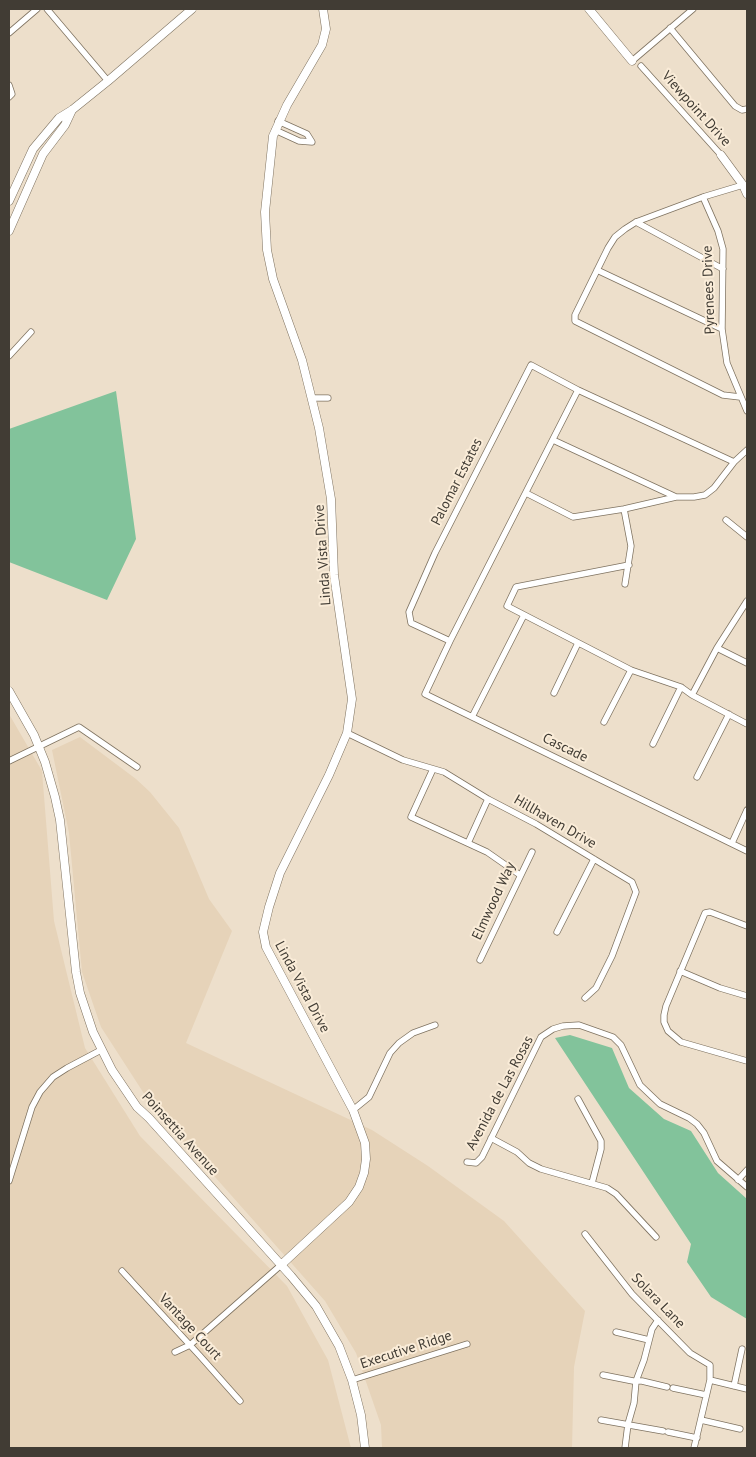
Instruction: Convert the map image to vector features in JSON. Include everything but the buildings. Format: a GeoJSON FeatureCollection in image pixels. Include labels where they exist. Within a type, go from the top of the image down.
{"type":"FeatureCollection","features":[{"type":"Feature","properties":{"kind":"street"},"geometry":{"type":"LineString","coordinates":[[9,33],[37,9]]}},
{"type":"Feature","properties":{"kind":"street"},"geometry":{"type":"LineString","coordinates":[[47,9],[108,81]]}},
{"type":"Feature","properties":{"kind":"street"},"geometry":{"type":"LineString","coordinates":[[9,201],[33,150],[59,118],[108,81],[192,9]]}},
{"type":"Feature","properties":{"kind":"street","name":"Linda Vista Drive"},"geometry":{"type":"LineString","coordinates":[[281,1265],[349,1202],[359,1187],[364,1173],[366,1158],[366,1143],[354,1110],[266,947],[264,932],[269,907],[280,873],[329,776],[347,733],[351,709],[351,684],[334,575],[331,499],[319,428],[302,360],[273,279],[267,250],[265,212],[273,136],[278,121],[322,45],[326,29],[323,9]]}},
{"type":"Feature","properties":{"kind":"street"},"geometry":{"type":"LineString","coordinates":[[589,9],[632,61],[693,9]]}},
{"type":"Feature","properties":{"kind":"street"},"geometry":{"type":"LineString","coordinates":[[670,28],[735,106],[745,110]]}},
{"type":"Feature","properties":{"kind":"street","name":"Viewpoint Drive"},"geometry":{"type":"LineString","coordinates":[[641,66],[721,155],[743,185],[747,194]]}},
{"type":"Feature","properties":{"kind":"street"},"geometry":{"type":"LineString","coordinates":[[9,85],[12,94],[9,97]]}},
{"type":"Feature","properties":{"kind":"street"},"geometry":{"type":"LineString","coordinates":[[9,231],[42,154],[65,125],[72,110]]}},
{"type":"Feature","properties":{"kind":"street"},"geometry":{"type":"LineString","coordinates":[[275,130],[299,141],[312,142],[307,134],[278,121]]}},
{"type":"Feature","properties":{"kind":"street"},"geometry":{"type":"LineString","coordinates":[[740,397],[724,395],[576,321],[575,315],[608,248],[616,236],[636,222],[703,197],[743,185]]}},
{"type":"Feature","properties":{"kind":"street","name":"Pyrenees Drive"},"geometry":{"type":"LineString","coordinates":[[703,197],[718,231],[723,249],[722,329],[727,362],[747,411]]}},
{"type":"Feature","properties":{"kind":"street"},"geometry":{"type":"LineString","coordinates":[[636,222],[723,269]]}},
{"type":"Feature","properties":{"kind":"street"},"geometry":{"type":"LineString","coordinates":[[598,270],[722,329]]}},
{"type":"Feature","properties":{"kind":"street"},"geometry":{"type":"LineString","coordinates":[[9,356],[31,332]]}},
{"type":"Feature","properties":{"kind":"street","name":"Palomar Estates"},"geometry":{"type":"LineString","coordinates":[[450,641],[411,623],[409,612],[434,554],[504,416],[531,365],[578,390]]}},
{"type":"Feature","properties":{"kind":"street"},"geometry":{"type":"LineString","coordinates":[[450,641],[578,390],[734,462]]}},
{"type":"Feature","properties":{"kind":"street"},"geometry":{"type":"LineString","coordinates":[[312,398],[328,398]]}},
{"type":"Feature","properties":{"kind":"street"},"geometry":{"type":"LineString","coordinates":[[553,440],[676,496],[694,498],[705,495],[714,488],[734,462],[747,450]]}},
{"type":"Feature","properties":{"kind":"street"},"geometry":{"type":"LineString","coordinates":[[526,493],[573,517],[624,509],[676,496]]}},
{"type":"Feature","properties":{"kind":"street"},"geometry":{"type":"LineString","coordinates":[[624,509],[631,546],[625,584]]}},
{"type":"Feature","properties":{"kind":"street"},"geometry":{"type":"LineString","coordinates":[[726,520],[747,537]]}},
{"type":"Feature","properties":{"kind":"street"},"geometry":{"type":"LineString","coordinates":[[629,565],[516,587],[507,606],[631,670],[681,687],[692,695],[747,724]]}},
{"type":"Feature","properties":{"kind":"street"},"geometry":{"type":"LineString","coordinates":[[692,695],[717,648],[747,601]]}},
{"type":"Feature","properties":{"kind":"street"},"geometry":{"type":"LineString","coordinates":[[472,716],[524,615]]}},
{"type":"Feature","properties":{"kind":"street","name":"Cascade"},"geometry":{"type":"LineString","coordinates":[[450,641],[425,694],[747,851]]}},
{"type":"Feature","properties":{"kind":"street"},"geometry":{"type":"LineString","coordinates":[[554,693],[578,643]]}},
{"type":"Feature","properties":{"kind":"street"},"geometry":{"type":"LineString","coordinates":[[717,648],[747,663]]}},
{"type":"Feature","properties":{"kind":"street"},"geometry":{"type":"LineString","coordinates":[[604,722],[631,670]]}},
{"type":"Feature","properties":{"kind":"street"},"geometry":{"type":"LineString","coordinates":[[652,744],[681,687]]}},
{"type":"Feature","properties":{"kind":"street","name":"Poinsettia Avenue"},"geometry":{"type":"LineString","coordinates":[[9,691],[31,728],[53,788],[60,820],[76,972],[80,993],[101,1050],[137,1107],[149,1118],[316,1306],[339,1346],[352,1380],[361,1414],[365,1448]]}},
{"type":"Feature","properties":{"kind":"street"},"geometry":{"type":"LineString","coordinates":[[697,776],[729,714]]}},
{"type":"Feature","properties":{"kind":"street"},"geometry":{"type":"LineString","coordinates":[[9,761],[79,727],[137,767]]}},
{"type":"Feature","properties":{"kind":"street","name":"Hillhaven Drive"},"geometry":{"type":"LineString","coordinates":[[347,733],[403,760],[444,772],[488,799],[536,824],[632,882],[636,892],[612,956],[596,988],[584,998]]}},
{"type":"Feature","properties":{"kind":"street"},"geometry":{"type":"LineString","coordinates":[[433,769],[411,817],[487,852],[520,875]]}},
{"type":"Feature","properties":{"kind":"street"},"geometry":{"type":"LineString","coordinates":[[468,843],[488,799]]}},
{"type":"Feature","properties":{"kind":"street"},"geometry":{"type":"LineString","coordinates":[[732,843],[747,810]]}},
{"type":"Feature","properties":{"kind":"street","name":"Elmwood Way"},"geometry":{"type":"LineString","coordinates":[[480,960],[532,852]]}},
{"type":"Feature","properties":{"kind":"street"},"geometry":{"type":"LineString","coordinates":[[558,932],[594,859]]}},
{"type":"Feature","properties":{"kind":"street"},"geometry":{"type":"LineString","coordinates":[[747,926],[710,912],[705,913],[680,971],[664,1015],[664,1022],[668,1031],[681,1042],[747,1061]]}},
{"type":"Feature","properties":{"kind":"street"},"geometry":{"type":"LineString","coordinates":[[680,971],[720,988],[747,996]]}},
{"type":"Feature","properties":{"kind":"street"},"geometry":{"type":"LineString","coordinates":[[354,1110],[369,1097],[390,1053],[413,1033],[435,1025]]}},
{"type":"Feature","properties":{"kind":"street","name":"Avenida de Las Rosas"},"geometry":{"type":"LineString","coordinates":[[467,1162],[476,1163],[491,1138],[541,1038],[563,1026],[579,1026],[612,1037],[621,1045],[640,1085],[660,1104],[697,1124],[704,1133],[717,1161],[747,1187]]}},
{"type":"Feature","properties":{"kind":"street"},"geometry":{"type":"LineString","coordinates":[[9,1181],[32,1107],[40,1092],[53,1078],[67,1068],[101,1050]]}},
{"type":"Feature","properties":{"kind":"street"},"geometry":{"type":"LineString","coordinates":[[578,1099],[601,1141],[601,1149],[592,1183]]}},
{"type":"Feature","properties":{"kind":"street"},"geometry":{"type":"LineString","coordinates":[[491,1138],[517,1152],[529,1163],[541,1169],[607,1188],[616,1194],[656,1237]]}},
{"type":"Feature","properties":{"kind":"street"},"geometry":{"type":"LineString","coordinates":[[738,1180],[747,1170]]}},
{"type":"Feature","properties":{"kind":"street","name":"Solara Lane"},"geometry":{"type":"LineString","coordinates":[[585,1234],[632,1294],[690,1353],[710,1365],[710,1380]]}},
{"type":"Feature","properties":{"kind":"street"},"geometry":{"type":"LineString","coordinates":[[175,1352],[190,1345],[281,1265]]}},
{"type":"Feature","properties":{"kind":"street","name":"Vantage Court"},"geometry":{"type":"LineString","coordinates":[[122,1271],[240,1402]]}},
{"type":"Feature","properties":{"kind":"street"},"geometry":{"type":"LineString","coordinates":[[625,1448],[628,1424],[634,1403],[636,1381],[652,1329],[658,1320]]}},
{"type":"Feature","properties":{"kind":"street"},"geometry":{"type":"LineString","coordinates":[[616,1332],[649,1340]]}},
{"type":"Feature","properties":{"kind":"street","name":"Executive Ridge"},"geometry":{"type":"LineString","coordinates":[[352,1380],[467,1344]]}},
{"type":"Feature","properties":{"kind":"street"},"geometry":{"type":"LineString","coordinates":[[734,1386],[742,1349]]}},
{"type":"Feature","properties":{"kind":"street"},"geometry":{"type":"LineString","coordinates":[[603,1375],[642,1381],[706,1396]]}},
{"type":"Feature","properties":{"kind":"street"},"geometry":{"type":"LineString","coordinates":[[694,1448],[710,1380],[747,1389]]}},
{"type":"Feature","properties":{"kind":"street"},"geometry":{"type":"LineString","coordinates":[[601,1420],[697,1438]]}},
{"type":"Feature","properties":{"kind":"street"},"geometry":{"type":"LineString","coordinates":[[701,1420],[740,1429]]}},
{"type":"Feature","properties":{"kind":"shaded area"},"geometry":{"type":"Polygon","coordinates":[[[9,714],[42,771],[54,921],[85,1048],[140,1136],[287,1286],[328,1360],[351,1448],[9,1448],[9,714]]]}},
{"type":"Feature","properties":{"kind":"shaded area"},"geometry":{"type":"Polygon","coordinates":[[[80,737],[136,779],[150,792],[179,828],[209,899],[232,931],[186,1043],[372,1130],[428,1166],[504,1221],[585,1311],[574,1367],[572,1448],[382,1448],[381,1425],[356,1353],[325,1301],[152,1106],[101,1027],[82,972],[69,833],[52,750],[80,737]]]}},
{"type":"Feature","properties":{"kind":"green space"},"geometry":{"type":"Polygon","coordinates":[[[116,391],[136,539],[107,600],[9,562],[9,429],[116,391]]]}},
{"type":"Feature","properties":{"kind":"green space"},"geometry":{"type":"Polygon","coordinates":[[[570,1035],[612,1048],[629,1088],[664,1119],[691,1131],[718,1173],[747,1199],[747,1319],[711,1297],[687,1262],[691,1244],[555,1038],[570,1035]]]}}]}
